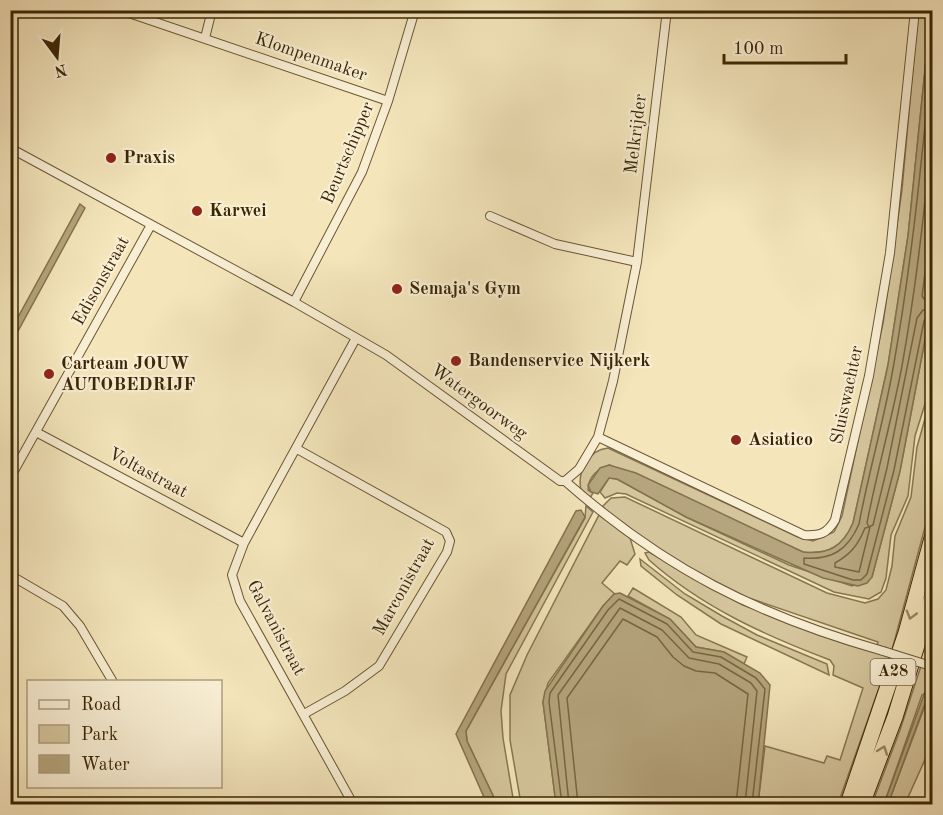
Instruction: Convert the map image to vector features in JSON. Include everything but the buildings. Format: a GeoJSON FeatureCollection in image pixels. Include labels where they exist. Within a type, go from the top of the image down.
{"type":"FeatureCollection","features":[{"type":"Feature","properties":{"kind":"highway","name":"A28"},"geometry":{"type":"LineString","coordinates":[[848,804],[906,633],[933,538]]}},
{"type":"Feature","properties":{"kind":"highway","name":"A28"},"geometry":{"type":"LineString","coordinates":[[862,804],[895,717],[933,596]]}},
{"type":"Feature","properties":{"kind":"street"},"geometry":{"type":"LineString","coordinates":[[10,15],[15,10]]}},
{"type":"Feature","properties":{"kind":"street","name":"Klompenmaker"},"geometry":{"type":"LineString","coordinates":[[120,10],[388,101]]}},
{"type":"Feature","properties":{"kind":"street"},"geometry":{"type":"LineString","coordinates":[[205,38],[212,10]]}},
{"type":"Feature","properties":{"kind":"street","name":"Beurtschipper"},"geometry":{"type":"LineString","coordinates":[[294,302],[362,172],[388,101],[415,10]]}},
{"type":"Feature","properties":{"kind":"street","name":"Melkrijder"},"geometry":{"type":"LineString","coordinates":[[565,481],[579,469],[598,437],[614,381],[637,262],[668,10]]}},
{"type":"Feature","properties":{"kind":"street","name":"Sluiswachter"},"geometry":{"type":"LineString","coordinates":[[598,437],[804,535],[824,534],[832,527],[869,376],[890,254],[915,10]]}},
{"type":"Feature","properties":{"kind":"street","name":"Watergoorweg"},"geometry":{"type":"LineString","coordinates":[[10,148],[294,302],[386,356],[560,481],[565,481],[645,545],[709,585],[773,615],[932,666]]}},
{"type":"Feature","properties":{"kind":"street"},"geometry":{"type":"LineString","coordinates":[[490,216],[555,244],[637,262]]}},
{"type":"Feature","properties":{"kind":"street","name":"Edisonstraat"},"geometry":{"type":"LineString","coordinates":[[10,478],[151,225]]}},
{"type":"Feature","properties":{"kind":"street","name":"Galvanistraat"},"geometry":{"type":"LineString","coordinates":[[353,804],[235,588],[232,575],[244,543],[356,338]]}},
{"type":"Feature","properties":{"kind":"street","name":"Voltastraat"},"geometry":{"type":"LineString","coordinates":[[36,432],[244,543]]}},
{"type":"Feature","properties":{"kind":"street","name":"Marconistraat"},"geometry":{"type":"LineString","coordinates":[[297,449],[446,532],[450,541],[447,552],[379,666],[345,692],[304,714]]}},
{"type":"Feature","properties":{"kind":"street"},"geometry":{"type":"LineString","coordinates":[[10,575],[53,598],[68,610],[112,680]]}},
{"type":"Feature","properties":{"kind":"street"},"geometry":{"type":"LineString","coordinates":[[10,799],[14,804]]}},
{"type":"Feature","properties":{"kind":"green space"},"geometry":{"type":"Polygon","coordinates":[[[918,11],[931,11],[908,236],[888,365],[853,523],[845,538],[828,550],[803,552],[610,465],[602,468],[592,477],[588,485],[588,490],[593,493],[590,498],[581,490],[583,469],[590,457],[608,448],[798,537],[813,541],[834,532],[842,516],[883,323],[902,190],[918,11]]]}},
{"type":"Feature","properties":{"kind":"green space"},"geometry":{"type":"Polygon","coordinates":[[[932,303],[932,382],[915,436],[908,496],[891,535],[886,578],[881,592],[869,599],[834,592],[626,494],[617,493],[605,498],[600,492],[609,478],[617,479],[686,517],[789,565],[852,586],[872,577],[900,471],[932,303]]]}},
{"type":"Feature","properties":{"kind":"green space"},"geometry":{"type":"Polygon","coordinates":[[[932,394],[932,501],[892,650],[877,645],[878,642],[746,597],[676,562],[604,509],[603,506],[611,498],[625,497],[827,593],[865,603],[878,599],[886,590],[892,566],[895,536],[911,497],[917,447],[932,394]]]}},
{"type":"Feature","properties":{"kind":"green space"},"geometry":{"type":"Polygon","coordinates":[[[586,506],[593,512],[506,674],[501,711],[514,804],[497,804],[467,741],[466,731],[585,518],[586,506]]]}},
{"type":"Feature","properties":{"kind":"green space"},"geometry":{"type":"Polygon","coordinates":[[[599,515],[630,538],[635,554],[627,565],[620,561],[602,583],[615,594],[603,606],[548,683],[543,702],[556,804],[521,804],[510,740],[510,695],[527,655],[599,515]]]}},
{"type":"Feature","properties":{"kind":"green space"},"geometry":{"type":"Polygon","coordinates":[[[649,552],[743,605],[890,657],[838,804],[758,804],[765,746],[824,763],[827,756],[840,760],[863,688],[833,675],[834,666],[830,660],[758,630],[712,606],[669,577],[649,560],[645,553],[649,552]]]}},
{"type":"Feature","properties":{"kind":"green space"},"geometry":{"type":"Polygon","coordinates":[[[640,559],[685,594],[722,616],[757,635],[827,664],[829,675],[721,624],[677,595],[641,566],[640,559]]]}},
{"type":"Feature","properties":{"kind":"green space"},"geometry":{"type":"Polygon","coordinates":[[[633,588],[681,617],[696,635],[747,657],[744,664],[724,652],[696,647],[670,619],[628,596],[633,588]]]}},
{"type":"Feature","properties":{"kind":"green space"},"geometry":{"type":"Polygon","coordinates":[[[921,666],[932,670],[932,693],[922,695],[884,804],[872,804],[900,730],[921,666]]]}},
{"type":"Feature","properties":{"kind":"green space"},"geometry":{"type":"Polygon","coordinates":[[[929,695],[932,696],[932,744],[905,804],[888,804],[929,695]]]}},
{"type":"Feature","properties":{"kind":"water"},"geometry":{"type":"Polygon","coordinates":[[[931,11],[932,303],[900,471],[872,577],[867,583],[858,586],[823,578],[686,517],[617,479],[609,478],[598,494],[591,492],[588,485],[600,468],[609,465],[636,473],[803,552],[828,550],[845,538],[853,523],[888,365],[908,236],[931,11]]]}},
{"type":"Feature","properties":{"kind":"water"},"geometry":{"type":"Polygon","coordinates":[[[80,204],[85,208],[11,344],[11,330],[80,204]]]}},
{"type":"Feature","properties":{"kind":"water"},"geometry":{"type":"Polygon","coordinates":[[[581,510],[585,517],[466,731],[467,741],[497,804],[487,804],[456,734],[576,511],[581,510]]]}},
{"type":"Feature","properties":{"kind":"water"},"geometry":{"type":"Polygon","coordinates":[[[620,593],[670,619],[696,647],[724,652],[760,673],[770,685],[758,804],[556,804],[543,702],[545,691],[603,606],[614,594],[620,593]]]}},
{"type":"Feature","properties":{"kind":"water"},"geometry":{"type":"Polygon","coordinates":[[[925,692],[932,693],[932,696],[927,698],[888,804],[884,804],[925,692]]]}},
{"type":"Feature","properties":{"kind":"place","name":"Praxis"},"geometry":{"type":"Point","coordinates":[111,158]}},
{"type":"Feature","properties":{"kind":"place","name":"Karwei"},"geometry":{"type":"Point","coordinates":[197,211]}},
{"type":"Feature","properties":{"kind":"place","name":"Semaja's Gym"},"geometry":{"type":"Point","coordinates":[397,289]}},
{"type":"Feature","properties":{"kind":"place","name":"Bandenservice Nijkerk"},"geometry":{"type":"Point","coordinates":[456,361]}},
{"type":"Feature","properties":{"kind":"place","name":"Carteam JOUW AUTOBEDRIJF"},"geometry":{"type":"Point","coordinates":[49,374]}},
{"type":"Feature","properties":{"kind":"place","name":"Asiatico"},"geometry":{"type":"Point","coordinates":[736,440]}}]}
